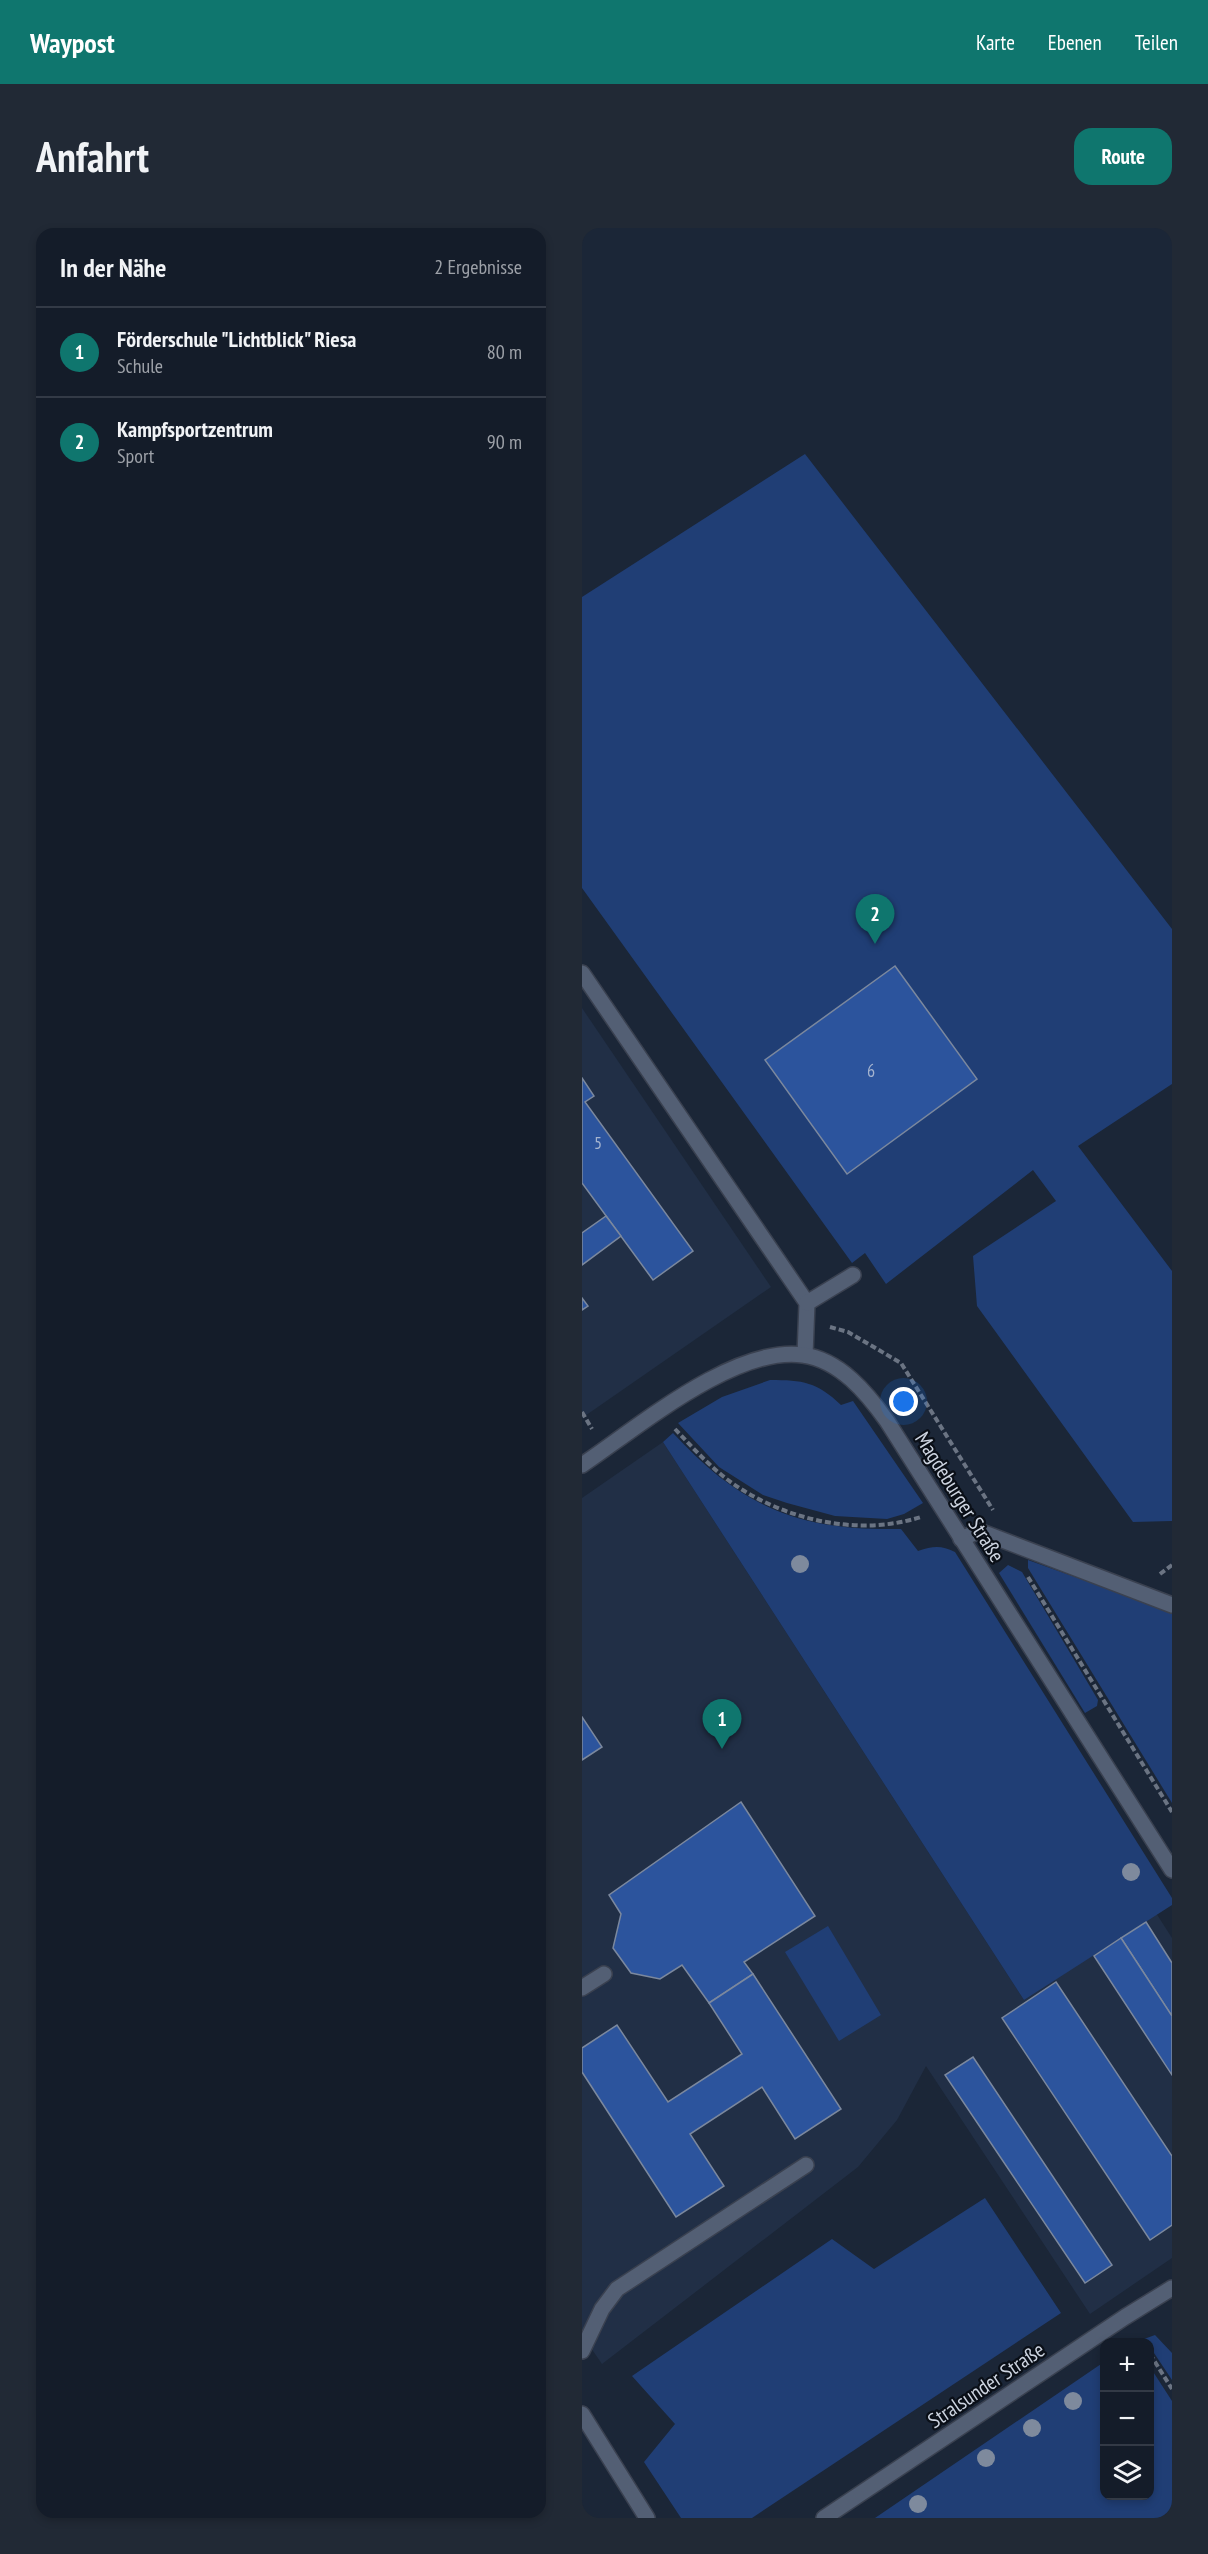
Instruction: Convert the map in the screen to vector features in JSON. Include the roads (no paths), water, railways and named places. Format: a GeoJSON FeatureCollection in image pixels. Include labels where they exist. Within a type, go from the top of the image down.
{"type":"FeatureCollection","features":[{"type":"Feature","properties":{"kind":"street"},"geometry":{"type":"LineString","coordinates":[[582,973],[807,1303],[805,1355]]}},
{"type":"Feature","properties":{"kind":"street"},"geometry":{"type":"LineString","coordinates":[[807,1303],[853,1275]]}},
{"type":"Feature","properties":{"kind":"street","name":"Magdeburger Straße"},"geometry":{"type":"LineString","coordinates":[[582,1465],[710,1379],[744,1363],[781,1354],[805,1355],[832,1365],[871,1400],[940,1503],[960,1539],[1172,1870]]}},
{"type":"Feature","properties":{"kind":"street"},"geometry":{"type":"LineString","coordinates":[[960,1539],[979,1531],[1172,1605]]}},
{"type":"Feature","properties":{"kind":"street"},"geometry":{"type":"LineString","coordinates":[[582,1988],[604,1974]]}},
{"type":"Feature","properties":{"kind":"street"},"geometry":{"type":"LineString","coordinates":[[582,2351],[602,2309],[617,2289],[806,2165]]}},
{"type":"Feature","properties":{"kind":"street","name":"Stralsunder Straße"},"geometry":{"type":"LineString","coordinates":[[824,2518],[1125,2317],[1171,2292]]}},
{"type":"Feature","properties":{"kind":"street"},"geometry":{"type":"LineString","coordinates":[[582,2414],[589,2439],[647,2518]]}},
{"type":"Feature","properties":{"kind":"place","name":"Kampfsportzentrum"},"geometry":{"type":"Point","coordinates":[875,944]}},
{"type":"Feature","properties":{"kind":"place","name":"Förderschule \"Lichtblick\" Riesa"},"geometry":{"type":"Point","coordinates":[722,1749]}}]}
